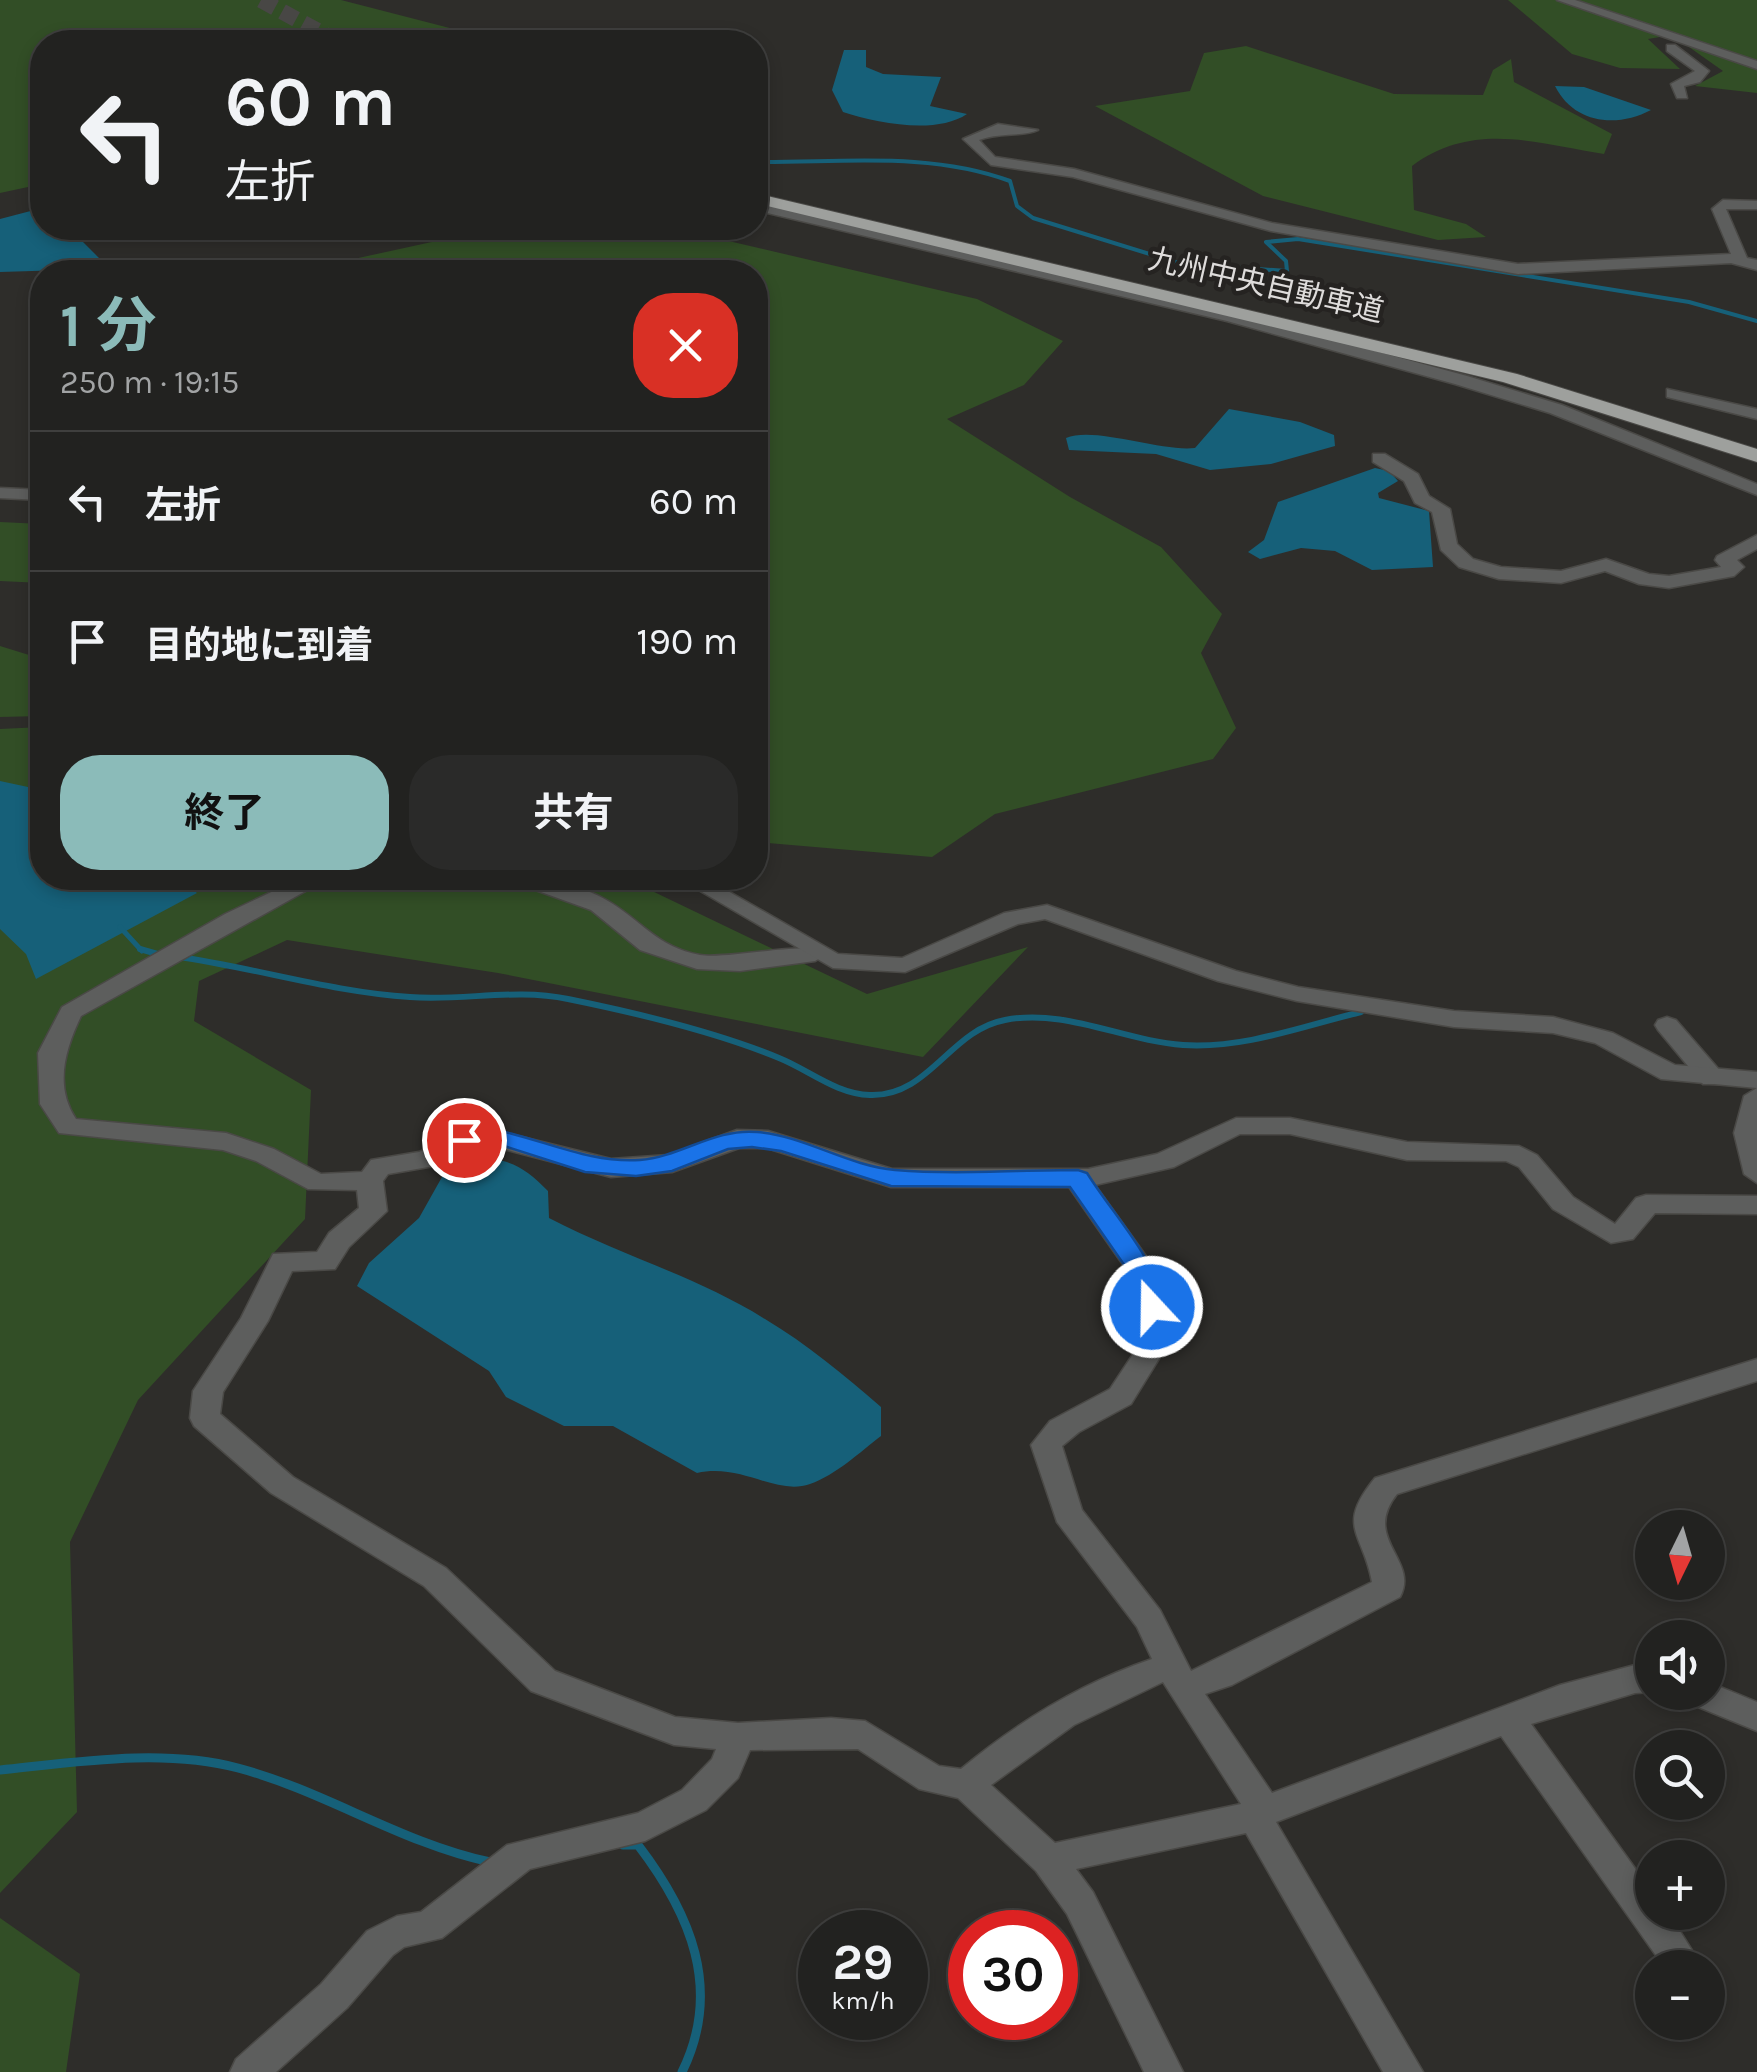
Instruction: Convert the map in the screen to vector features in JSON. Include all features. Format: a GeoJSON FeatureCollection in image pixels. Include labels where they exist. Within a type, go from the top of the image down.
{"type":"FeatureCollection","features":[{"type":"Feature","properties":{"kind":"highway","name":"九州中央自動車道"},"geometry":{"type":"LineString","coordinates":[[768,198],[1508,375],[1757,452]]}},
{"type":"Feature","properties":{"kind":"highway","name":"九州中央自動車道"},"geometry":{"type":"LineString","coordinates":[[768,198],[1369,333],[1612,400],[1757,452]]}},
{"type":"Feature","properties":{"kind":"highway"},"geometry":{"type":"LineString","coordinates":[[1208,302],[1572,399],[1757,468]]}},
{"type":"Feature","properties":{"kind":"highway"},"geometry":{"type":"LineString","coordinates":[[1369,333],[1488,361],[1757,439]]}},
{"type":"Feature","properties":{"kind":"street"},"geometry":{"type":"LineString","coordinates":[[1563,0],[1757,65]]}},
{"type":"Feature","properties":{"kind":"street"},"geometry":{"type":"LineString","coordinates":[[1678,41],[1669,47],[1703,71],[1695,79],[1677,84],[1682,95]]}},
{"type":"Feature","properties":{"kind":"street"},"geometry":{"type":"LineString","coordinates":[[1031,130],[998,128],[970,139],[991,161],[1074,174],[1271,227],[1518,268],[1740,258],[1757,266]]}},
{"type":"Feature","properties":{"kind":"street"},"geometry":{"type":"LineString","coordinates":[[1740,258],[1719,209],[1724,204],[1757,204]]}},
{"type":"Feature","properties":{"kind":"street"},"geometry":{"type":"LineString","coordinates":[[768,209],[1231,316],[1460,380],[1556,409],[1757,490]]}},
{"type":"Feature","properties":{"kind":"street"},"geometry":{"type":"LineString","coordinates":[[1673,393],[1757,414]]}},
{"type":"Feature","properties":{"kind":"street"},"geometry":{"type":"LineString","coordinates":[[1378,458],[1412,478],[1421,499],[1441,508],[1448,546],[1466,564],[1499,573],[1561,577],[1606,565],[1646,580],[1670,582],[1726,572],[1734,567],[1724,560],[1757,541]]}},
{"type":"Feature","properties":{"kind":"street"},"geometry":{"type":"LineString","coordinates":[[0,494],[30,495]]}},
{"type":"Feature","properties":{"kind":"street"},"geometry":{"type":"LineString","coordinates":[[293,890],[233,919],[71,1012],[51,1053],[54,1104],[68,1128],[226,1142],[265,1155],[317,1184],[370,1181]]}},
{"type":"Feature","properties":{"kind":"street"},"geometry":{"type":"LineString","coordinates":[[558,890],[600,905],[648,945],[697,962],[740,964],[815,954]]}},
{"type":"Feature","properties":{"kind":"street"},"geometry":{"type":"LineString","coordinates":[[710,890],[815,954],[852,964],[906,964],[1012,918],[1062,914],[1227,976],[1297,994],[1454,1019],[1571,1028],[1615,1043],[1657,1068],[1712,1078],[1757,1080]]}},
{"type":"Feature","properties":{"kind":"street"},"geometry":{"type":"LineString","coordinates":[[1668,1026],[1712,1078]]}},
{"type":"Feature","properties":{"kind":"street"},"geometry":{"type":"LineString","coordinates":[[1757,1096],[1747,1133],[1757,1174]]}},
{"type":"Feature","properties":{"kind":"street"},"geometry":{"type":"LineString","coordinates":[[1164,2072],[1080,1904],[1048,1860],[967,1785],[931,1779],[865,1735],[674,1732],[543,1681],[435,1577],[282,1485],[205,1418],[208,1391],[238,1348],[283,1261],[324,1262],[338,1240],[373,1211],[370,1181],[380,1166],[425,1160],[477,1134],[611,1168],[672,1164],[724,1142],[752,1139],[784,1143],[891,1178],[1078,1178],[1150,1166],[1204,1145],[1236,1126],[1290,1126],[1407,1151],[1510,1152],[1528,1160],[1563,1203],[1611,1234],[1623,1232],[1638,1219],[1646,1204],[1757,1204]]}},
{"type":"Feature","properties":{"kind":"street"},"geometry":{"type":"LineString","coordinates":[[1078,1178],[1097,1212],[1147,1277],[1158,1336],[1129,1388],[1113,1403],[1063,1426],[1046,1446],[1068,1514],[1149,1619],[1176,1677],[1260,1814],[1404,2072]]}},
{"type":"Feature","properties":{"kind":"street"},"geometry":{"type":"LineString","coordinates":[[967,1785],[996,1759],[1100,1694],[1176,1677],[1220,1675],[1389,1588],[1388,1574],[1366,1532],[1366,1514],[1386,1486],[1757,1370]]}},
{"type":"Feature","properties":{"kind":"street"},"geometry":{"type":"LineString","coordinates":[[1048,1860],[1260,1814],[1508,1719],[1635,1679]]}},
{"type":"Feature","properties":{"kind":"street"},"geometry":{"type":"LineString","coordinates":[[1725,1703],[1757,1717]]}},
{"type":"Feature","properties":{"kind":"street"},"geometry":{"type":"LineString","coordinates":[[1508,1719],[1674,1950]]}},
{"type":"Feature","properties":{"kind":"street"},"geometry":{"type":"LineString","coordinates":[[249,2072],[334,1996],[380,1943],[397,1932],[429,1927],[520,1856],[645,1826],[694,1800],[726,1768],[738,1736]]}},
{"type":"Feature","properties":{"kind":"green space"},"geometry":{"type":"Polygon","coordinates":[[[0,0],[341,0],[457,30],[30,30],[30,187],[0,193],[0,0]]]}},
{"type":"Feature","properties":{"kind":"green space"},"geometry":{"type":"Polygon","coordinates":[[[1508,0],[1757,0],[1757,93],[1695,86],[1723,71],[1672,35],[1648,39],[1680,69],[1620,68],[1572,54],[1508,0]]]}},
{"type":"Feature","properties":{"kind":"green space"},"geometry":{"type":"Polygon","coordinates":[[[1246,46],[1394,94],[1483,95],[1493,70],[1511,59],[1514,82],[1612,134],[1604,154],[1529,141],[1481,140],[1435,152],[1412,166],[1414,210],[1466,224],[1486,237],[1438,240],[1263,196],[1095,106],[1190,91],[1204,53],[1246,46]]]}},
{"type":"Feature","properties":{"kind":"green space"},"geometry":{"type":"Polygon","coordinates":[[[441,240],[724,240],[977,299],[1063,341],[1024,385],[947,419],[1070,497],[1161,547],[1222,614],[1201,653],[1236,728],[1213,759],[995,814],[932,857],[768,843],[768,260],[349,260],[441,240]]]}},
{"type":"Feature","properties":{"kind":"green space"},"geometry":{"type":"Polygon","coordinates":[[[0,522],[30,523],[30,582],[0,581],[0,522]]]}},
{"type":"Feature","properties":{"kind":"green space"},"geometry":{"type":"Polygon","coordinates":[[[0,646],[30,655],[30,716],[0,717],[0,646]]]}},
{"type":"Feature","properties":{"kind":"green space"},"geometry":{"type":"Polygon","coordinates":[[[30,728],[30,890],[650,890],[867,994],[1028,947],[923,1057],[498,973],[287,940],[199,981],[194,1021],[311,1090],[305,1219],[138,1400],[70,1542],[77,1812],[0,1893],[0,729],[30,728]]]}},
{"type":"Feature","properties":{"kind":"green space"},"geometry":{"type":"Polygon","coordinates":[[[0,1918],[80,1974],[66,2072],[0,2072],[0,1918]]]}},
{"type":"Feature","properties":{"kind":"water"},"geometry":{"type":"Polygon","coordinates":[[[844,50],[866,50],[866,67],[883,74],[941,77],[930,106],[967,114],[923,125],[889,123],[843,112],[832,90],[844,50]]]}},
{"type":"Feature","properties":{"kind":"water"},"geometry":{"type":"Polygon","coordinates":[[[1555,86],[1584,87],[1651,110],[1624,119],[1597,119],[1573,108],[1555,86]]]}},
{"type":"Feature","properties":{"kind":"water"},"geometry":{"type":"Polygon","coordinates":[[[30,211],[30,240],[81,240],[100,259],[30,260],[30,271],[0,272],[0,219],[30,211]]]}},
{"type":"Feature","properties":{"kind":"water"},"geometry":{"type":"Polygon","coordinates":[[[1229,409],[1300,422],[1334,435],[1335,446],[1271,464],[1210,470],[1156,454],[1069,450],[1066,438],[1093,435],[1195,448],[1229,409]]]}},
{"type":"Feature","properties":{"kind":"water"},"geometry":{"type":"Polygon","coordinates":[[[1375,468],[1389,471],[1398,481],[1378,493],[1379,498],[1429,511],[1433,567],[1372,570],[1335,551],[1301,548],[1260,559],[1248,552],[1264,540],[1278,502],[1375,468]]]}},
{"type":"Feature","properties":{"kind":"water"},"geometry":{"type":"Polygon","coordinates":[[[0,781],[30,787],[30,890],[197,893],[36,979],[26,954],[0,929],[0,781]]]}},
{"type":"Feature","properties":{"kind":"water"},"geometry":{"type":"Polygon","coordinates":[[[474,1157],[497,1159],[532,1176],[548,1191],[549,1218],[713,1291],[796,1339],[881,1407],[881,1436],[820,1480],[797,1487],[784,1486],[729,1472],[697,1473],[613,1426],[564,1426],[506,1397],[489,1371],[357,1286],[369,1263],[419,1218],[442,1177],[474,1157]]]}},
{"type":"Feature","properties":{"kind":"waterway"},"geometry":{"type":"LineString","coordinates":[[768,162],[916,162],[979,172],[1010,181],[1017,206],[1033,218],[1182,264],[1287,271],[1286,261],[1266,242],[1298,239],[1689,302],[1757,321]]}},
{"type":"Feature","properties":{"kind":"waterway"},"geometry":{"type":"LineString","coordinates":[[120,927],[140,949]]}},
{"type":"Feature","properties":{"kind":"waterway"},"geometry":{"type":"LineString","coordinates":[[140,949],[161,955]]}},
{"type":"Feature","properties":{"kind":"waterway"},"geometry":{"type":"LineString","coordinates":[[179,957],[381,994],[568,999],[728,1039],[779,1058],[834,1086],[870,1095],[908,1086],[969,1036],[1005,1020],[1050,1018],[1161,1042],[1206,1045],[1273,1035],[1361,1012]]}},
{"type":"Feature","properties":{"kind":"waterway"},"geometry":{"type":"LineString","coordinates":[[0,1770],[119,1758],[209,1762],[270,1778],[425,1843],[490,1862]]}},
{"type":"Feature","properties":{"kind":"waterway"},"geometry":{"type":"LineString","coordinates":[[623,1845],[638,1845],[657,1871],[686,1925],[695,1953],[700,2011],[682,2072]]}},
{"type":"Feature","properties":{"kind":"tunnel"},"geometry":{"type":"LineString","coordinates":[[261,0],[316,30]]}},
{"type":"Feature","properties":{"kind":"route"},"geometry":{"type":"LineString","coordinates":[[464,1140],[477,1134],[503,1138],[585,1164],[611,1168],[672,1164],[724,1142],[752,1139],[784,1143],[891,1178],[942,1181],[1078,1178],[1097,1212],[1147,1277],[1152,1307]]}}]}
